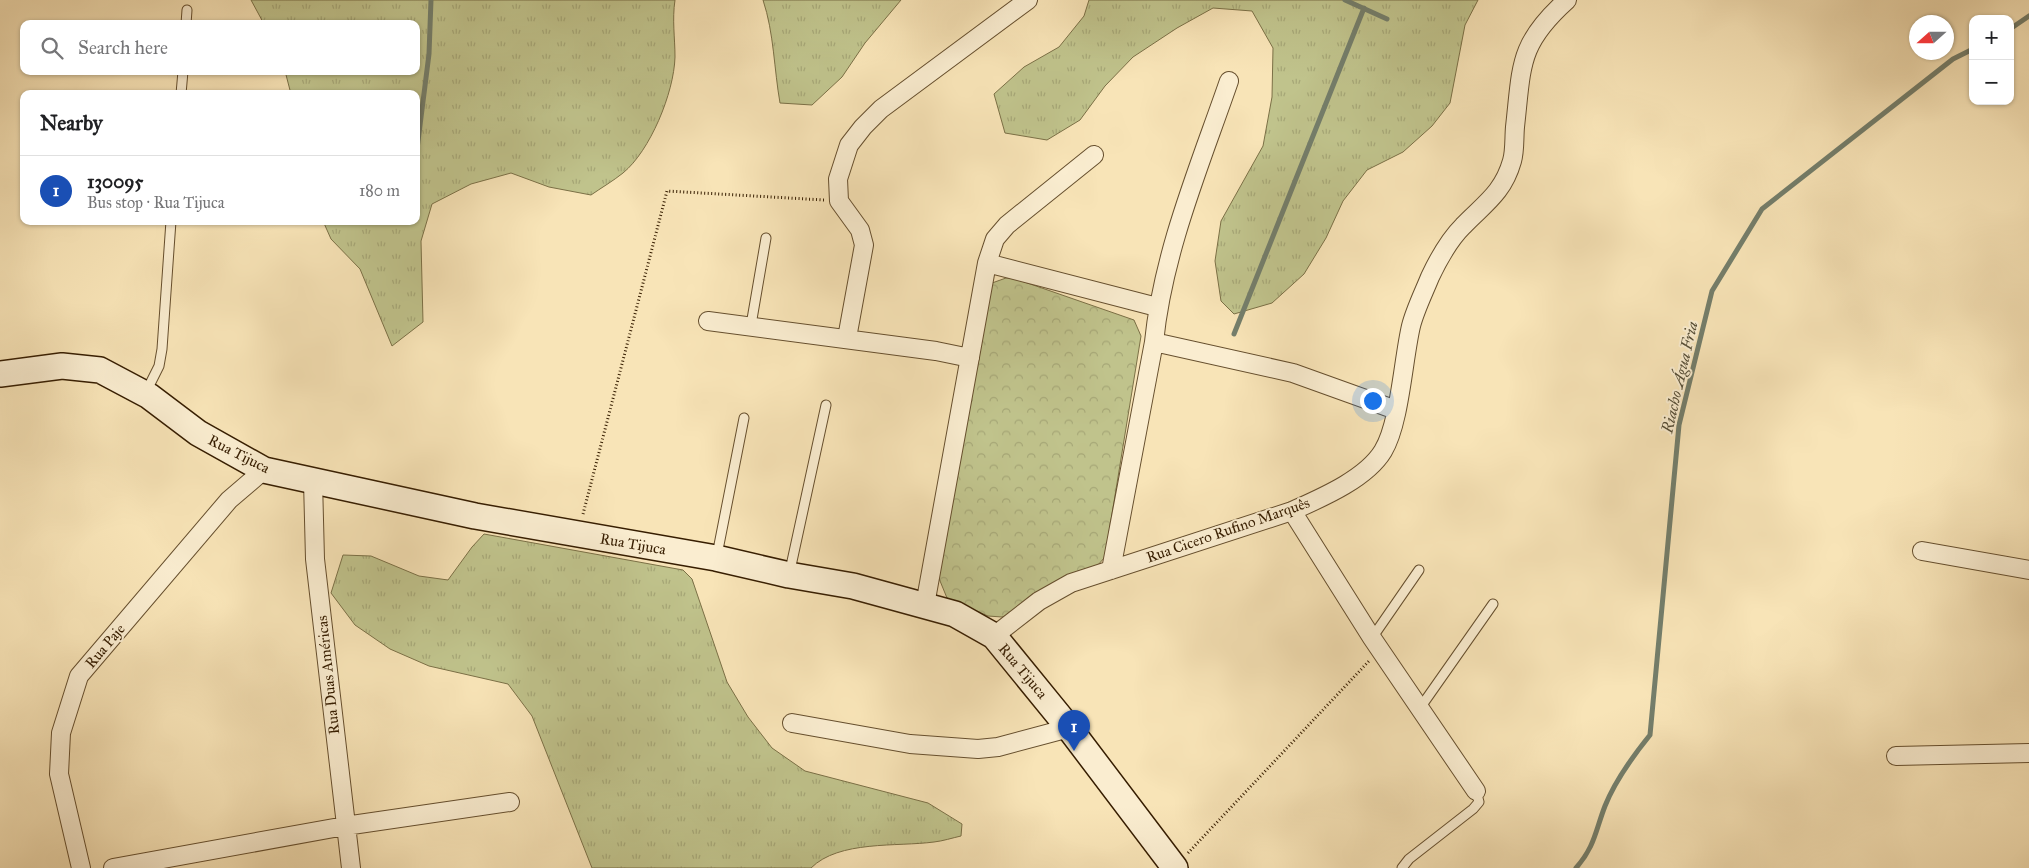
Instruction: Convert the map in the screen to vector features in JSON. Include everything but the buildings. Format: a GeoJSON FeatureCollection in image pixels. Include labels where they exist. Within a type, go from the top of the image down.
{"type":"FeatureCollection","features":[{"type":"Feature","properties":{"kind":"street"},"geometry":{"type":"LineString","coordinates":[[847,338],[864,245],[860,230],[839,201],[838,179],[849,145],[862,127],[881,109],[1028,0]]}},
{"type":"Feature","properties":{"kind":"street","name":"Rua Cicero Rufino Marquês"},"geometry":{"type":"LineString","coordinates":[[994,636],[1039,601],[1071,583],[1292,511],[1326,495],[1366,469],[1383,451],[1396,410],[1412,324],[1431,275],[1461,228],[1494,198],[1505,182],[1513,159],[1522,65],[1530,42],[1540,26],[1567,0]]}},
{"type":"Feature","properties":{"kind":"street"},"geometry":{"type":"LineString","coordinates":[[1111,570],[1154,342],[1157,307],[1174,246],[1229,81]]}},
{"type":"Feature","properties":{"kind":"street"},"geometry":{"type":"LineString","coordinates":[[924,605],[987,263],[995,240],[1007,225],[1094,156]]}},
{"type":"Feature","properties":{"kind":"street"},"geometry":{"type":"LineString","coordinates":[[987,263],[1157,307]]}},
{"type":"Feature","properties":{"kind":"street"},"geometry":{"type":"LineString","coordinates":[[708,321],[847,338],[970,358]]}},
{"type":"Feature","properties":{"kind":"street"},"geometry":{"type":"LineString","coordinates":[[1154,342],[1293,373],[1396,410]]}},
{"type":"Feature","properties":{"kind":"street","name":"Rua Tijuca"},"geometry":{"type":"LineString","coordinates":[[0,374],[62,366],[100,370],[145,394],[198,433],[264,470],[475,516],[716,558],[789,575],[852,586],[955,614],[994,636],[1069,728],[1174,868]]}},
{"type":"Feature","properties":{"kind":"street","name":"Rua Paje"},"geometry":{"type":"LineString","coordinates":[[81,868],[59,774],[61,733],[79,676],[229,500],[264,470]]}},
{"type":"Feature","properties":{"kind":"street","name":"Rua Duas Américas"},"geometry":{"type":"LineString","coordinates":[[313,482],[315,559],[351,868]]}},
{"type":"Feature","properties":{"kind":"street"},"geometry":{"type":"LineString","coordinates":[[1292,511],[1376,644],[1476,791]]}},
{"type":"Feature","properties":{"kind":"street"},"geometry":{"type":"LineString","coordinates":[[1922,550],[2029,570]]}},
{"type":"Feature","properties":{"kind":"street"},"geometry":{"type":"LineString","coordinates":[[792,724],[910,744],[978,749],[998,747],[1069,728]]}},
{"type":"Feature","properties":{"kind":"street"},"geometry":{"type":"LineString","coordinates":[[1896,756],[2029,753]]}},
{"type":"Feature","properties":{"kind":"street"},"geometry":{"type":"LineString","coordinates":[[113,868],[345,826],[510,802]]}},
{"type":"Feature","properties":{"kind":"lane"},"geometry":{"type":"LineString","coordinates":[[187,20],[188,10]]}},
{"type":"Feature","properties":{"kind":"lane"},"geometry":{"type":"LineString","coordinates":[[181,90],[183,75]]}},
{"type":"Feature","properties":{"kind":"lane"},"geometry":{"type":"LineString","coordinates":[[145,394],[158,366],[162,349],[171,225]]}},
{"type":"Feature","properties":{"kind":"lane"},"geometry":{"type":"LineString","coordinates":[[751,325],[766,238]]}},
{"type":"Feature","properties":{"kind":"lane"},"geometry":{"type":"LineString","coordinates":[[789,575],[826,406]]}},
{"type":"Feature","properties":{"kind":"lane"},"geometry":{"type":"LineString","coordinates":[[716,558],[744,418]]}},
{"type":"Feature","properties":{"kind":"lane"},"geometry":{"type":"LineString","coordinates":[[1376,644],[1419,570]]}},
{"type":"Feature","properties":{"kind":"lane"},"geometry":{"type":"LineString","coordinates":[[1420,708],[1493,604]]}},
{"type":"Feature","properties":{"kind":"lane"},"geometry":{"type":"LineString","coordinates":[[1402,868],[1409,859],[1474,809],[1479,802],[1476,791]]}},
{"type":"Feature","properties":{"kind":"path"},"geometry":{"type":"LineString","coordinates":[[577,534],[666,191],[839,201]]}},
{"type":"Feature","properties":{"kind":"path"},"geometry":{"type":"LineString","coordinates":[[1174,868],[1376,644]]}},
{"type":"Feature","properties":{"kind":"green space"},"geometry":{"type":"Polygon","coordinates":[[[251,0],[675,0],[674,71],[659,120],[642,151],[623,173],[591,195],[549,187],[511,173],[471,184],[432,204],[421,241],[423,322],[392,346],[360,269],[331,239],[325,225],[420,225],[420,90],[290,90],[286,75],[420,75],[420,20],[262,20],[251,0]]]}},
{"type":"Feature","properties":{"kind":"green space"},"geometry":{"type":"Polygon","coordinates":[[[763,0],[901,0],[865,43],[842,77],[812,105],[780,103],[772,38],[763,0]]]}},
{"type":"Feature","properties":{"kind":"green space"},"geometry":{"type":"Polygon","coordinates":[[[1089,0],[1478,0],[1465,25],[1450,103],[1432,126],[1403,152],[1367,170],[1343,201],[1326,238],[1304,274],[1272,303],[1234,314],[1221,301],[1215,261],[1221,221],[1263,146],[1272,97],[1273,48],[1252,11],[1213,8],[1177,28],[1133,57],[1105,86],[1080,120],[1047,140],[1005,133],[994,94],[1024,67],[1059,47],[1084,16],[1089,0]]]}},
{"type":"Feature","properties":{"kind":"green space"},"geometry":{"type":"Polygon","coordinates":[[[1006,278],[1013,278],[1134,320],[1141,336],[1105,557],[1097,566],[1002,617],[988,616],[947,598],[938,576],[992,283],[1006,278]]]}},
{"type":"Feature","properties":{"kind":"green space"},"geometry":{"type":"Polygon","coordinates":[[[484,534],[683,570],[692,579],[727,682],[748,717],[772,748],[805,771],[928,803],[962,824],[961,836],[934,842],[869,846],[852,849],[823,859],[811,868],[592,868],[532,716],[508,684],[429,666],[390,649],[355,625],[331,593],[343,555],[371,556],[419,576],[448,580],[484,534]]]}},
{"type":"Feature","properties":{"kind":"waterway","name":"Riacho Água Fria"},"geometry":{"type":"LineString","coordinates":[[420,125],[429,54],[431,0]]}},
{"type":"Feature","properties":{"kind":"waterway"},"geometry":{"type":"LineString","coordinates":[[1345,0],[1387,19]]}},
{"type":"Feature","properties":{"kind":"waterway"},"geometry":{"type":"LineString","coordinates":[[1234,334],[1364,8]]}},
{"type":"Feature","properties":{"kind":"waterway","name":"Riacho Água Fria"},"geometry":{"type":"LineString","coordinates":[[2014,26],[2029,16]]}},
{"type":"Feature","properties":{"kind":"waterway","name":"Riacho Água Fria"},"geometry":{"type":"LineString","coordinates":[[1576,868],[1591,846],[1605,806],[1619,778],[1650,735],[1679,425],[1712,291],[1762,209],[1953,59],[1969,51]]}},
{"type":"Feature","properties":{"kind":"place","name":"130095"},"geometry":{"type":"Point","coordinates":[1074,751]}}]}
